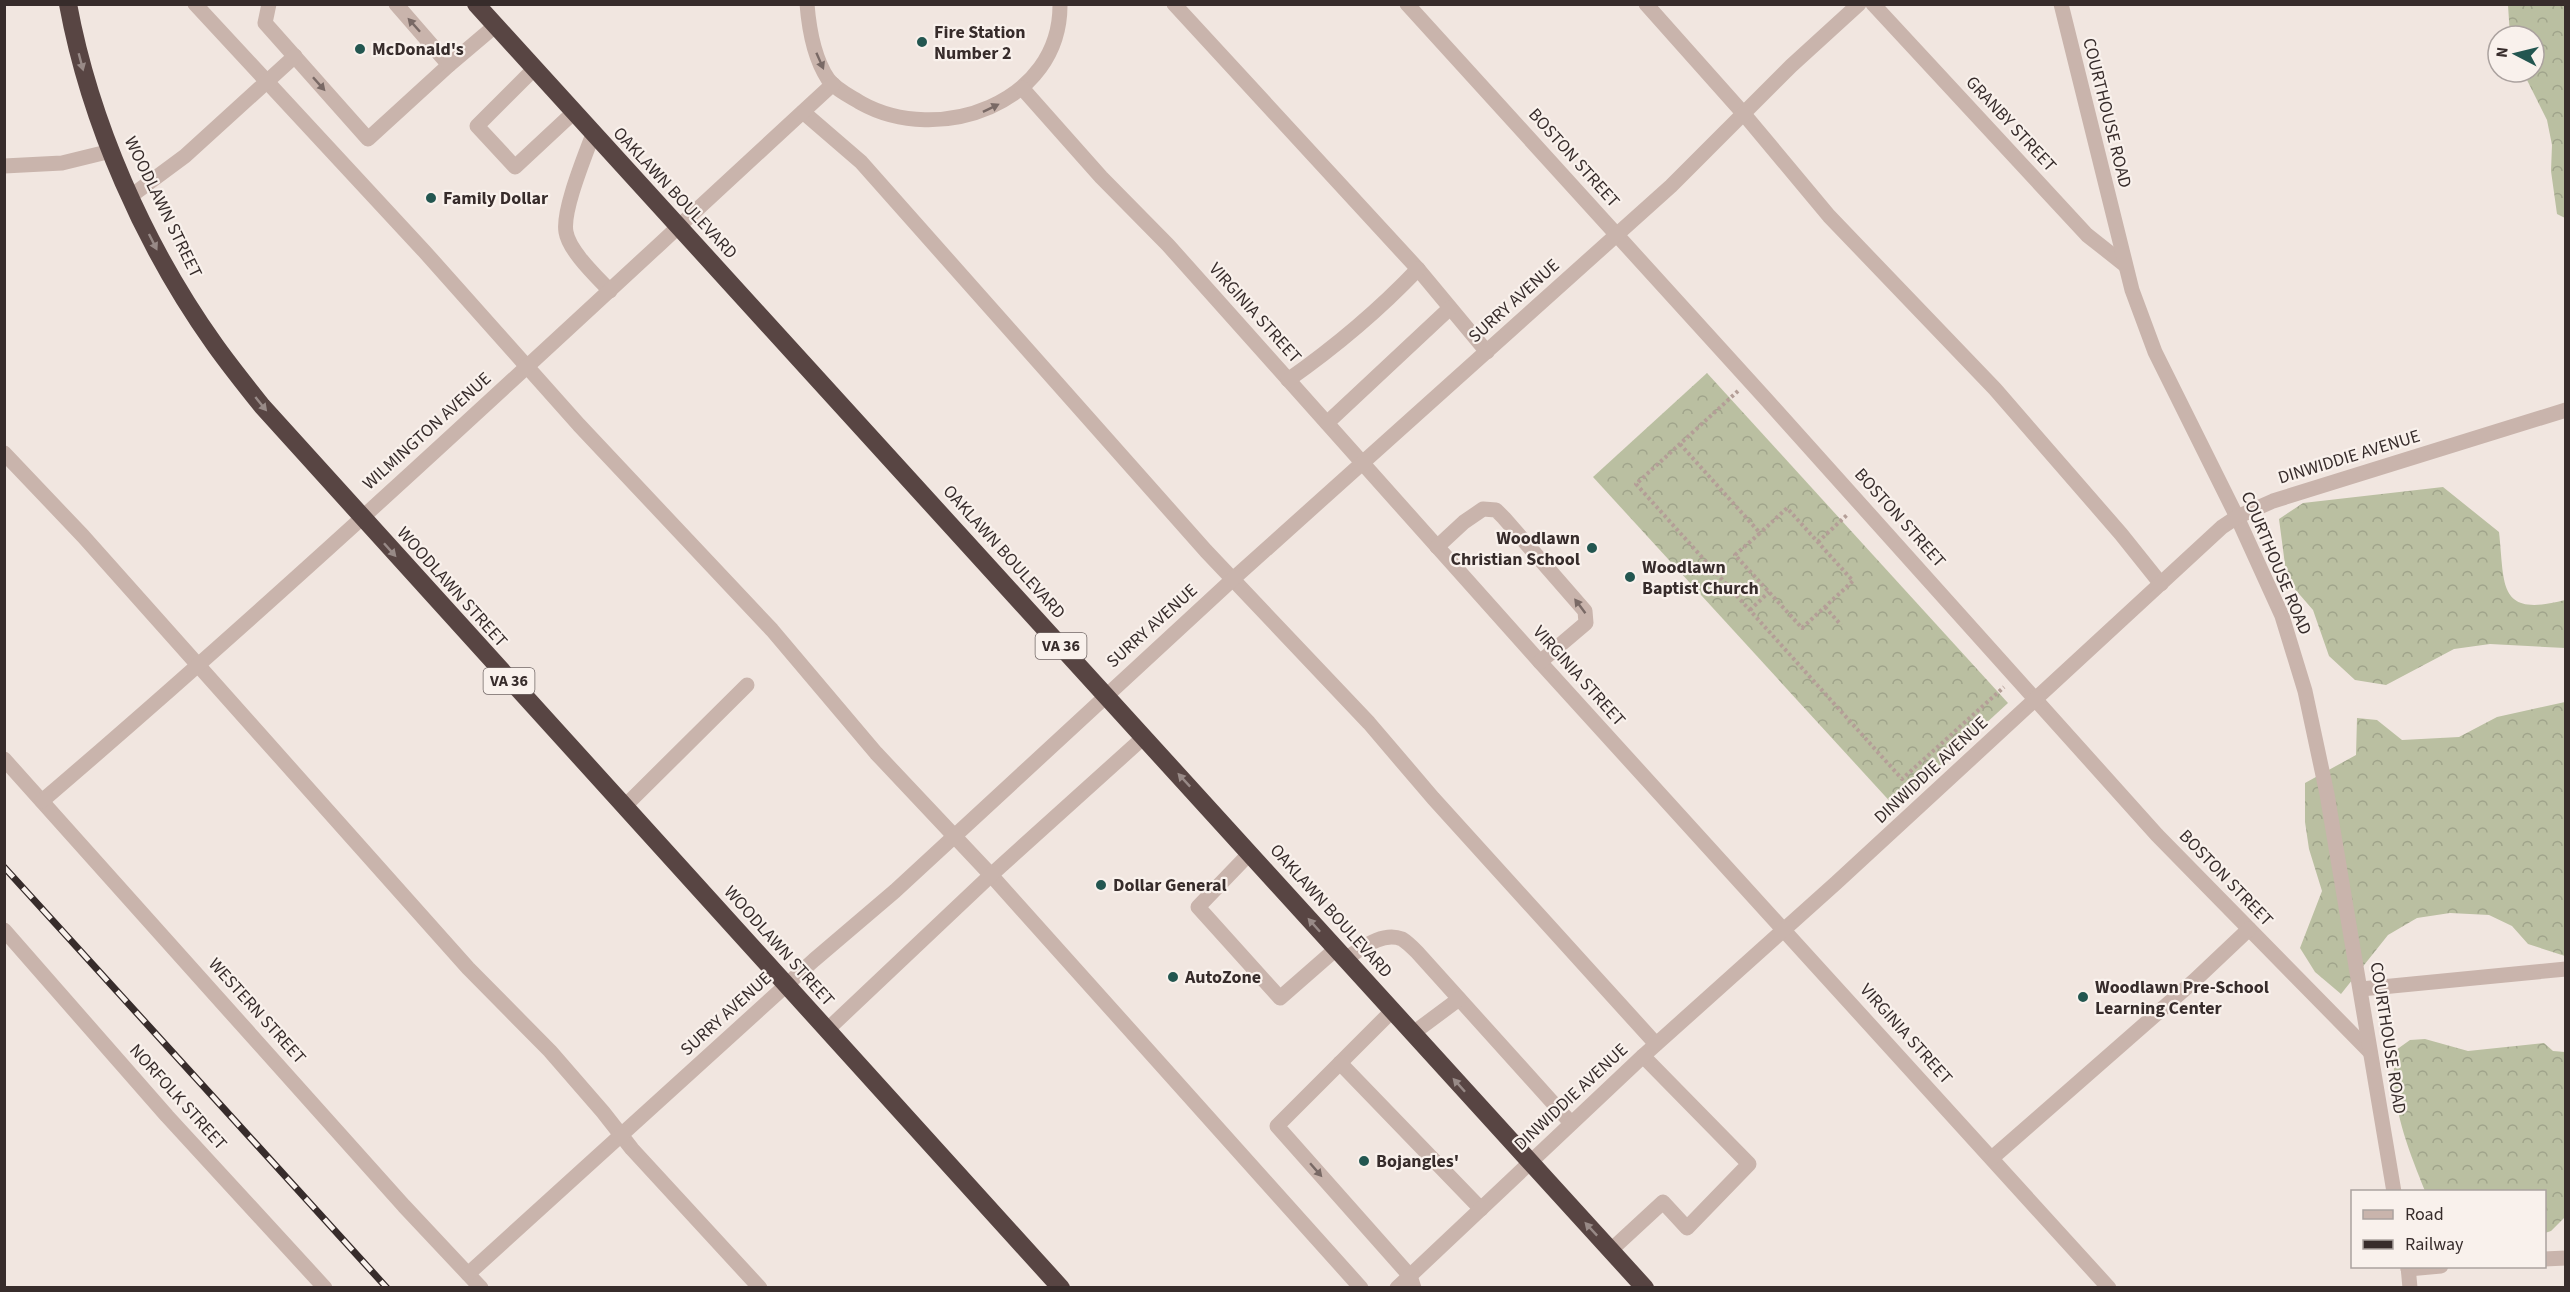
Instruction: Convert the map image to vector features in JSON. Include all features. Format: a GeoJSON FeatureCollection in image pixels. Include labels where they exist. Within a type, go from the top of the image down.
{"type":"FeatureCollection","features":[{"type":"Feature","properties":{"kind":"highway","name":"WOODLAWN STREET"},"geometry":{"type":"LineString","coordinates":[[68,4],[74,37],[90,95],[111,151],[168,269],[214,344],[262,406],[361,518],[1061,1287]]}},
{"type":"Feature","properties":{"kind":"highway","name":"OAKLAWN BOULEVARD"},"geometry":{"type":"LineString","coordinates":[[476,4],[1644,1287]]}},
{"type":"Feature","properties":{"kind":"street"},"geometry":{"type":"LineString","coordinates":[[195,4],[668,520],[772,630],[876,753],[991,875],[1361,1287]]}},
{"type":"Feature","properties":{"kind":"street"},"geometry":{"type":"LineString","coordinates":[[268,4],[265,23],[369,139],[495,26]]}},
{"type":"Feature","properties":{"kind":"street"},"geometry":{"type":"LineString","coordinates":[[396,4],[449,65]]}},
{"type":"Feature","properties":{"kind":"street"},"geometry":{"type":"LineString","coordinates":[[807,4],[809,25],[816,52],[827,78],[872,109],[898,117],[921,120],[949,120],[981,113],[1003,102],[1022,88],[1042,64],[1053,41],[1060,4]]}},
{"type":"Feature","properties":{"kind":"street"},"geometry":{"type":"LineString","coordinates":[[1174,4],[1418,269],[1487,352]]}},
{"type":"Feature","properties":{"kind":"street","name":"BOSTON STREET"},"geometry":{"type":"LineString","coordinates":[[1407,4],[1860,503],[2157,835],[2370,1052]]}},
{"type":"Feature","properties":{"kind":"street"},"geometry":{"type":"LineString","coordinates":[[1646,4],[1743,113],[1829,216],[1995,388],[2161,584]]}},
{"type":"Feature","properties":{"kind":"street","name":"SURRY AVENUE"},"geometry":{"type":"LineString","coordinates":[[468,1274],[787,985],[895,891],[1362,462],[1671,186],[1791,66],[1859,4]]}},
{"type":"Feature","properties":{"kind":"street","name":"GRANBY STREET"},"geometry":{"type":"LineString","coordinates":[[1873,4],[2087,235],[2125,265]]}},
{"type":"Feature","properties":{"kind":"street","name":"COURTHOUSE ROAD"},"geometry":{"type":"LineString","coordinates":[[2061,4],[2125,265],[2155,352],[2237,517],[2282,616],[2305,691],[2327,794],[2394,1190]]}},
{"type":"Feature","properties":{"kind":"street"},"geometry":{"type":"LineString","coordinates":[[131,196],[185,156],[295,56]]}},
{"type":"Feature","properties":{"kind":"street"},"geometry":{"type":"LineString","coordinates":[[534,69],[477,126],[515,167],[573,113]]}},
{"type":"Feature","properties":{"kind":"street","name":"WILMINGTON AVENUE"},"geometry":{"type":"LineString","coordinates":[[42,801],[197,666],[361,518],[833,84]]}},
{"type":"Feature","properties":{"kind":"street","name":"VIRGINIA STREET"},"geometry":{"type":"LineString","coordinates":[[1022,88],[1101,177],[1168,245],[1540,662],[2109,1287]]}},
{"type":"Feature","properties":{"kind":"street"},"geometry":{"type":"LineString","coordinates":[[803,112],[861,162],[1233,579],[1369,723],[1510,884],[1656,1044]]}},
{"type":"Feature","properties":{"kind":"street"},"geometry":{"type":"LineString","coordinates":[[592,134],[569,207],[566,232],[576,252],[610,291]]}},
{"type":"Feature","properties":{"kind":"street"},"geometry":{"type":"LineString","coordinates":[[4,166],[62,163],[111,151]]}},
{"type":"Feature","properties":{"kind":"street"},"geometry":{"type":"LineString","coordinates":[[1288,380],[1366,319],[1418,269]]}},
{"type":"Feature","properties":{"kind":"street"},"geometry":{"type":"LineString","coordinates":[[1327,423],[1450,308]]}},
{"type":"Feature","properties":{"kind":"street","name":"DINWIDDIE AVENUE"},"geometry":{"type":"LineString","coordinates":[[1397,1287],[1412,1282],[1529,1162],[2222,527],[2237,517],[2273,501],[2565,410]]}},
{"type":"Feature","properties":{"kind":"street"},"geometry":{"type":"LineString","coordinates":[[4,453],[83,536],[468,968],[550,1051],[621,1135],[760,1287]]}},
{"type":"Feature","properties":{"kind":"street"},"geometry":{"type":"LineString","coordinates":[[1437,547],[1483,508],[1496,510],[1504,518],[1585,611],[1587,618],[1586,623],[1540,662]]}},
{"type":"Feature","properties":{"kind":"street"},"geometry":{"type":"LineString","coordinates":[[624,807],[747,686]]}},
{"type":"Feature","properties":{"kind":"street"},"geometry":{"type":"LineString","coordinates":[[827,1030],[991,875],[1144,737]]}},
{"type":"Feature","properties":{"kind":"street","name":"WESTERN STREET"},"geometry":{"type":"LineString","coordinates":[[4,759],[404,1206],[481,1287]]}},
{"type":"Feature","properties":{"kind":"street"},"geometry":{"type":"LineString","coordinates":[[1250,853],[1198,907],[1280,998],[1340,954],[1375,941],[1388,938],[1402,939],[1417,951],[1571,1123]]}},
{"type":"Feature","properties":{"kind":"street"},"geometry":{"type":"LineString","coordinates":[[1992,1158],[2194,981],[2249,929]]}},
{"type":"Feature","properties":{"kind":"street","name":"NORFOLK STREET"},"geometry":{"type":"LineString","coordinates":[[4,930],[167,1116],[325,1287]]}},
{"type":"Feature","properties":{"kind":"street"},"geometry":{"type":"LineString","coordinates":[[2361,988],[2565,969]]}},
{"type":"Feature","properties":{"kind":"street"},"geometry":{"type":"LineString","coordinates":[[1412,1034],[1459,999]]}},
{"type":"Feature","properties":{"kind":"street"},"geometry":{"type":"LineString","coordinates":[[1392,1011],[1277,1126],[1412,1282]]}},
{"type":"Feature","properties":{"kind":"street"},"geometry":{"type":"LineString","coordinates":[[1611,1250],[1663,1202],[1687,1228],[1749,1164],[1643,1056]]}},
{"type":"Feature","properties":{"kind":"street"},"geometry":{"type":"LineString","coordinates":[[1340,1063],[1481,1209]]}},
{"type":"Feature","properties":{"kind":"street"},"geometry":{"type":"LineString","coordinates":[[2546,1259],[2565,1258]]}},
{"type":"Feature","properties":{"kind":"street"},"geometry":{"type":"LineString","coordinates":[[2408,1268],[2410,1287]]}},
{"type":"Feature","properties":{"kind":"path"},"geometry":{"type":"LineString","coordinates":[[1749,381],[1636,484],[1749,610],[1902,779],[2015,676]]}},
{"type":"Feature","properties":{"kind":"path"},"geometry":{"type":"LineString","coordinates":[[1680,444],[1760,533]]}},
{"type":"Feature","properties":{"kind":"path"},"geometry":{"type":"LineString","coordinates":[[1818,542],[1860,503]]}},
{"type":"Feature","properties":{"kind":"path"},"geometry":{"type":"LineString","coordinates":[[1787,508],[1818,542],[1853,581],[1802,628],[1736,555],[1787,508]]}},
{"type":"Feature","properties":{"kind":"path"},"geometry":{"type":"LineString","coordinates":[[1749,610],[1769,592]]}},
{"type":"Feature","properties":{"kind":"path"},"geometry":{"type":"LineString","coordinates":[[1825,607],[1841,625]]}},
{"type":"Feature","properties":{"kind":"green space"},"geometry":{"type":"Polygon","coordinates":[[[2508,5],[2565,5],[2565,218],[2557,214],[2551,171],[2552,145],[2547,120],[2529,84],[2546,84],[2546,24],[2509,24],[2508,5]]]}},
{"type":"Feature","properties":{"kind":"green space"},"geometry":{"type":"Polygon","coordinates":[[[1707,373],[2008,703],[1895,807],[1593,477],[1707,373]]]}},
{"type":"Feature","properties":{"kind":"green space"},"geometry":{"type":"Polygon","coordinates":[[[2443,487],[2499,532],[2505,582],[2509,593],[2516,600],[2527,604],[2543,604],[2565,600],[2565,648],[2490,644],[2454,649],[2386,685],[2355,680],[2329,656],[2313,610],[2287,580],[2279,519],[2303,503],[2443,487]]]}},
{"type":"Feature","properties":{"kind":"green space"},"geometry":{"type":"Polygon","coordinates":[[[2565,702],[2565,956],[2528,944],[2512,926],[2489,915],[2450,913],[2417,918],[2388,935],[2341,994],[2315,972],[2300,948],[2322,891],[2309,849],[2305,822],[2305,783],[2356,755],[2357,718],[2377,720],[2402,740],[2459,737],[2497,717],[2565,702]]]}},
{"type":"Feature","properties":{"kind":"green space"},"geometry":{"type":"Polygon","coordinates":[[[2425,1039],[2468,1051],[2544,1043],[2553,1051],[2565,1052],[2565,1217],[2551,1231],[2546,1233],[2546,1190],[2425,1190],[2401,1122],[2394,1086],[2396,1050],[2410,1040],[2425,1039]]]}},
{"type":"Feature","properties":{"kind":"railway"},"geometry":{"type":"LineString","coordinates":[[4,867],[387,1288]]}},
{"type":"Feature","properties":{"kind":"place","name":"Fire Station Number 2"},"geometry":{"type":"Point","coordinates":[922,42]}},
{"type":"Feature","properties":{"kind":"place","name":"McDonald's"},"geometry":{"type":"Point","coordinates":[360,49]}},
{"type":"Feature","properties":{"kind":"place","name":"Family Dollar"},"geometry":{"type":"Point","coordinates":[431,198]}},
{"type":"Feature","properties":{"kind":"place","name":"Woodlawn Christian School"},"geometry":{"type":"Point","coordinates":[1592,548]}},
{"type":"Feature","properties":{"kind":"place","name":"Woodlawn Baptist Church"},"geometry":{"type":"Point","coordinates":[1630,577]}},
{"type":"Feature","properties":{"kind":"place","name":"Dollar General"},"geometry":{"type":"Point","coordinates":[1101,885]}},
{"type":"Feature","properties":{"kind":"place","name":"AutoZone"},"geometry":{"type":"Point","coordinates":[1173,977]}},
{"type":"Feature","properties":{"kind":"place","name":"Woodlawn Pre-School Learning Center"},"geometry":{"type":"Point","coordinates":[2083,997]}},
{"type":"Feature","properties":{"kind":"place","name":"Bojangles'"},"geometry":{"type":"Point","coordinates":[1364,1161]}}]}
